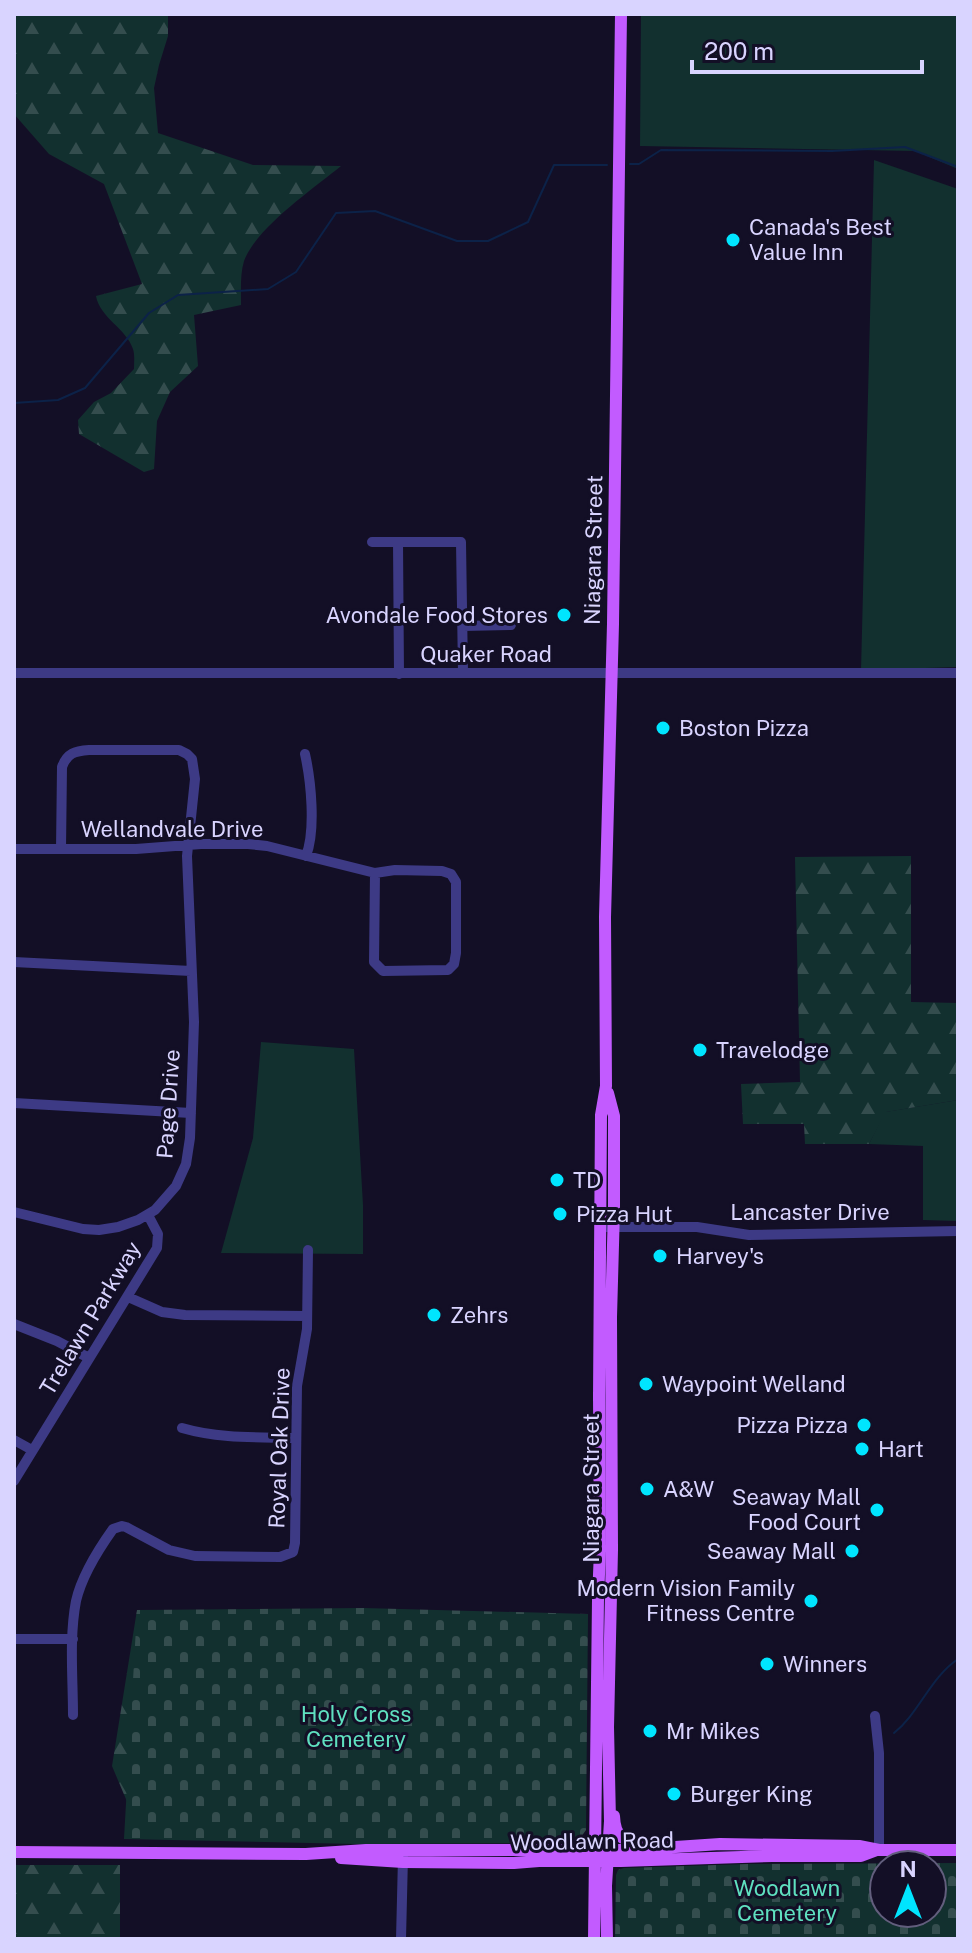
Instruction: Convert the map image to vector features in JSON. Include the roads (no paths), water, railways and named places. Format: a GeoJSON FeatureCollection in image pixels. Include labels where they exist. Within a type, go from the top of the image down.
{"type":"FeatureCollection","features":[{"type":"Feature","properties":{"kind":"main road","name":"Niagara Street"},"geometry":{"type":"LineString","coordinates":[[607,1939],[601,1855],[599,1397],[614,1116],[606,1086],[605,917],[621,14]]}},
{"type":"Feature","properties":{"kind":"main road","name":"Niagara Street"},"geometry":{"type":"LineString","coordinates":[[594,1939],[601,1855],[610,1821],[608,1727],[612,1520],[607,1227]]}},
{"type":"Feature","properties":{"kind":"main road"},"geometry":{"type":"LineString","coordinates":[[610,1783],[615,1825],[623,1838],[694,1846]]}},
{"type":"Feature","properties":{"kind":"main road","name":"Woodlawn Road"},"geometry":{"type":"LineString","coordinates":[[14,1852],[306,1854],[363,1860],[403,1856],[514,1863],[720,1844],[835,1845],[874,1849]]}},
{"type":"Feature","properties":{"kind":"main road","name":"Woodlawn Road"},"geometry":{"type":"LineString","coordinates":[[601,1855],[868,1854]]}},
{"type":"Feature","properties":{"kind":"street"},"geometry":{"type":"LineString","coordinates":[[372,542],[461,542],[463,673]]}},
{"type":"Feature","properties":{"kind":"street"},"geometry":{"type":"LineString","coordinates":[[398,542],[399,674]]}},
{"type":"Feature","properties":{"kind":"street"},"geometry":{"type":"LineString","coordinates":[[463,626],[511,625]]}},
{"type":"Feature","properties":{"kind":"street","name":"Quaker Road"},"geometry":{"type":"LineString","coordinates":[[14,673],[958,673]]}},
{"type":"Feature","properties":{"kind":"street","name":"Page Drive"},"geometry":{"type":"LineString","coordinates":[[14,1212],[75,1228],[118,1227],[148,1215],[167,1197],[183,1172],[190,1147],[194,1022],[187,856],[195,765],[190,756],[179,750],[89,750],[70,754],[62,767],[61,849]]}},
{"type":"Feature","properties":{"kind":"street"},"geometry":{"type":"LineString","coordinates":[[305,754],[311,786],[310,846],[306,856]]}},
{"type":"Feature","properties":{"kind":"street","name":"Wellandvale Drive"},"geometry":{"type":"LineString","coordinates":[[14,849],[136,849],[189,844],[248,844],[375,873],[395,870],[442,871],[451,874],[456,882],[456,953],[454,964],[448,970],[383,971],[374,962],[375,873]]}},
{"type":"Feature","properties":{"kind":"street"},"geometry":{"type":"LineString","coordinates":[[14,962],[191,971]]}},
{"type":"Feature","properties":{"kind":"street"},"geometry":{"type":"LineString","coordinates":[[14,1103],[191,1113]]}},
{"type":"Feature","properties":{"kind":"street","name":"Trelawn Parkway"},"geometry":{"type":"LineString","coordinates":[[14,1481],[157,1248],[156,1230],[148,1215]]}},
{"type":"Feature","properties":{"kind":"street","name":"Lancaster Drive"},"geometry":{"type":"LineString","coordinates":[[607,1227],[697,1227],[749,1235],[958,1231]]}},
{"type":"Feature","properties":{"kind":"street","name":"Royal Oak Drive"},"geometry":{"type":"LineString","coordinates":[[73,1715],[76,1601],[86,1573],[113,1529],[126,1527],[169,1550],[195,1556],[280,1557],[293,1552],[297,1386],[307,1329],[308,1250]]}},
{"type":"Feature","properties":{"kind":"street"},"geometry":{"type":"LineString","coordinates":[[128,1297],[169,1314],[307,1316]]}},
{"type":"Feature","properties":{"kind":"street"},"geometry":{"type":"LineString","coordinates":[[14,1324],[89,1358]]}},
{"type":"Feature","properties":{"kind":"street"},"geometry":{"type":"LineString","coordinates":[[182,1428],[241,1438],[296,1438]]}},
{"type":"Feature","properties":{"kind":"street"},"geometry":{"type":"LineString","coordinates":[[14,1440],[32,1450]]}},
{"type":"Feature","properties":{"kind":"street"},"geometry":{"type":"LineString","coordinates":[[14,1639],[73,1639]]}},
{"type":"Feature","properties":{"kind":"street"},"geometry":{"type":"LineString","coordinates":[[875,1716],[879,1753],[879,1849]]}},
{"type":"Feature","properties":{"kind":"street"},"geometry":{"type":"LineString","coordinates":[[401,1939],[403,1856]]}},
{"type":"Feature","properties":{"kind":"waterway"},"geometry":{"type":"LineString","coordinates":[[630,164],[639,164],[661,150],[832,151],[905,147],[958,167]]}},
{"type":"Feature","properties":{"kind":"waterway"},"geometry":{"type":"LineString","coordinates":[[14,403],[58,400],[85,388],[149,313],[178,295],[268,289],[296,272],[336,213],[375,211],[457,241],[488,241],[528,222],[554,165],[607,165]]}},
{"type":"Feature","properties":{"kind":"waterway"},"geometry":{"type":"LineString","coordinates":[[894,1733],[911,1716],[940,1676],[958,1659]]}},
{"type":"Feature","properties":{"kind":"place","name":"Canada's Best Value Inn"},"geometry":{"type":"Point","coordinates":[733,240]}},
{"type":"Feature","properties":{"kind":"place","name":"Avondale Food Stores"},"geometry":{"type":"Point","coordinates":[564,615]}},
{"type":"Feature","properties":{"kind":"place","name":"Boston Pizza"},"geometry":{"type":"Point","coordinates":[663,728]}},
{"type":"Feature","properties":{"kind":"place","name":"Travelodge"},"geometry":{"type":"Point","coordinates":[700,1050]}},
{"type":"Feature","properties":{"kind":"place","name":"TD"},"geometry":{"type":"Point","coordinates":[557,1180]}},
{"type":"Feature","properties":{"kind":"place","name":"Pizza Hut"},"geometry":{"type":"Point","coordinates":[560,1214]}},
{"type":"Feature","properties":{"kind":"place","name":"Harvey's"},"geometry":{"type":"Point","coordinates":[660,1256]}},
{"type":"Feature","properties":{"kind":"place","name":"Zehrs"},"geometry":{"type":"Point","coordinates":[434,1315]}},
{"type":"Feature","properties":{"kind":"place","name":"Waypoint Welland"},"geometry":{"type":"Point","coordinates":[646,1384]}},
{"type":"Feature","properties":{"kind":"place","name":"Pizza Pizza"},"geometry":{"type":"Point","coordinates":[864,1425]}},
{"type":"Feature","properties":{"kind":"place","name":"Hart"},"geometry":{"type":"Point","coordinates":[862,1449]}},
{"type":"Feature","properties":{"kind":"place","name":"A&W"},"geometry":{"type":"Point","coordinates":[647,1489]}},
{"type":"Feature","properties":{"kind":"place","name":"Seaway Mall Food Court"},"geometry":{"type":"Point","coordinates":[877,1510]}},
{"type":"Feature","properties":{"kind":"place","name":"Seaway Mall"},"geometry":{"type":"Point","coordinates":[852,1551]}},
{"type":"Feature","properties":{"kind":"place","name":"Modern Vision Family Fitness Centre"},"geometry":{"type":"Point","coordinates":[811,1601]}},
{"type":"Feature","properties":{"kind":"place","name":"Winners"},"geometry":{"type":"Point","coordinates":[767,1664]}},
{"type":"Feature","properties":{"kind":"place","name":"Mr Mikes"},"geometry":{"type":"Point","coordinates":[650,1731]}},
{"type":"Feature","properties":{"kind":"place","name":"Burger King"},"geometry":{"type":"Point","coordinates":[674,1794]}},
{"type":"Feature","properties":{"kind":"park label","name":"Holy Cross Cemetery"},"geometry":{"type":"Point","coordinates":[356,1726]}},
{"type":"Feature","properties":{"kind":"park label","name":"Woodlawn Cemetery"},"geometry":{"type":"Point","coordinates":[787,1900]}}]}
